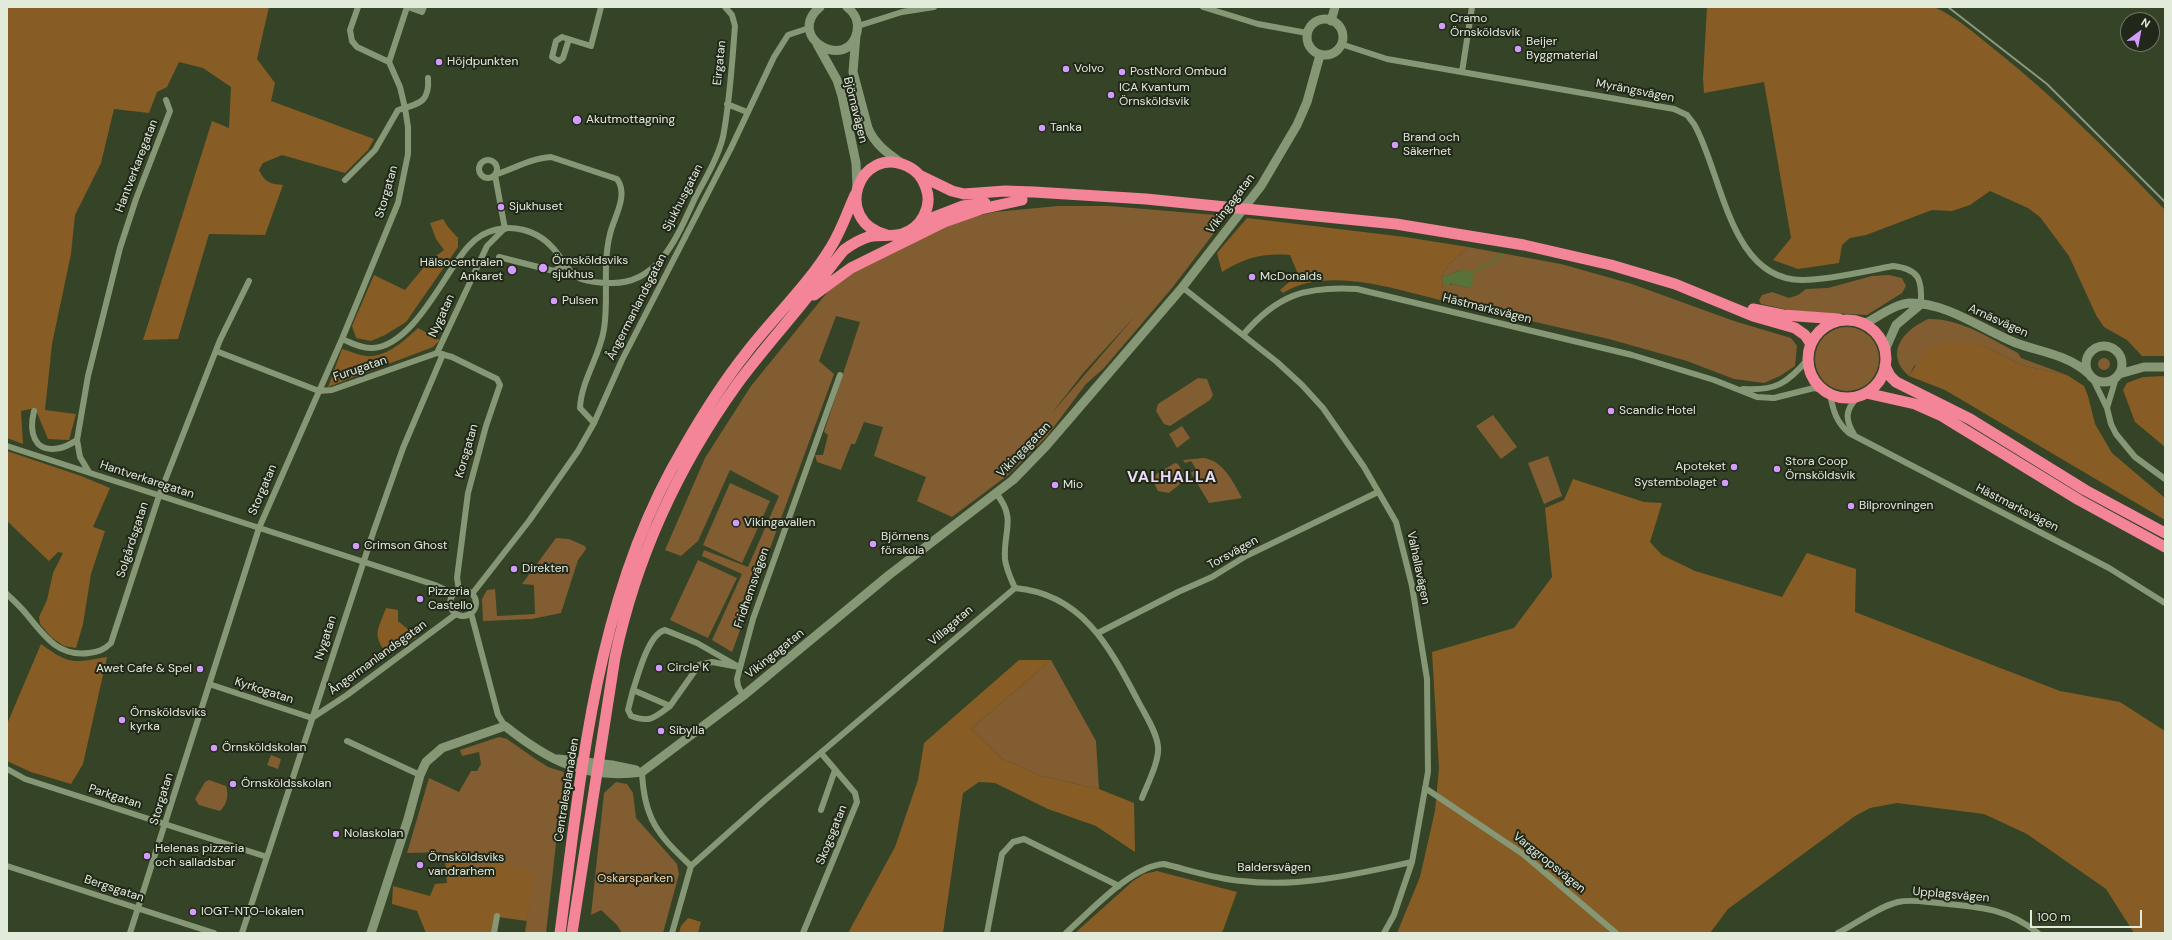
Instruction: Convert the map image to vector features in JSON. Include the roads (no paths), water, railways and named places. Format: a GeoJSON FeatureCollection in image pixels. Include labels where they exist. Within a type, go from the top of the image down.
{"type":"FeatureCollection","features":[{"type":"Feature","properties":{"kind":"highway"},"geometry":{"type":"LineString","coordinates":[[887,235],[873,230],[862,221],[856,208],[856,190],[864,174],[876,166],[889,162],[904,164],[921,176],[952,192],[964,194],[1005,191],[1146,200],[1334,217],[1461,233],[1539,248],[1611,264],[1675,284],[1760,318],[1794,328],[1805,335],[1811,344]]}},
{"type":"Feature","properties":{"kind":"highway"},"geometry":{"type":"LineString","coordinates":[[919,223],[928,203],[927,189],[921,176]]}},
{"type":"Feature","properties":{"kind":"highway","name":"Centralesplanaden"},"geometry":{"type":"LineString","coordinates":[[560,933],[583,766],[603,651],[611,619],[635,546],[682,450],[728,377],[823,260],[840,229],[856,190]]}},
{"type":"Feature","properties":{"kind":"highway"},"geometry":{"type":"LineString","coordinates":[[572,933],[614,657],[622,624],[634,585],[659,520],[673,491],[696,449],[738,384],[844,250],[861,240],[901,234],[919,223],[963,206],[1059,195]]}},
{"type":"Feature","properties":{"kind":"highway"},"geometry":{"type":"LineString","coordinates":[[801,305],[851,268],[944,222],[981,209],[1022,200]]}},
{"type":"Feature","properties":{"kind":"highway"},"geometry":{"type":"LineString","coordinates":[[1731,306],[1783,316],[1846,320],[1864,324],[1878,335],[1885,350],[1885,366],[1878,382],[1862,395]]}},
{"type":"Feature","properties":{"kind":"highway"},"geometry":{"type":"LineString","coordinates":[[1846,320],[1835,322],[1825,327],[1816,334],[1811,344],[1808,359],[1810,371],[1815,382],[1827,392],[1844,398],[1862,395],[1908,402],[1935,412],[2085,503],[2165,547]]}},
{"type":"Feature","properties":{"kind":"highway"},"geometry":{"type":"LineString","coordinates":[[1885,366],[1890,376],[1896,382],[1970,419],[2085,490],[2165,533]]}},
{"type":"Feature","properties":{"kind":"street"},"geometry":{"type":"LineString","coordinates":[[358,7],[350,30],[352,41],[357,47],[389,62],[407,7],[422,12],[424,7]]}},
{"type":"Feature","properties":{"kind":"street"},"geometry":{"type":"LineString","coordinates":[[569,39],[591,46],[601,7]]}},
{"type":"Feature","properties":{"kind":"street","name":"Eirgatan"},"geometry":{"type":"LineString","coordinates":[[725,7],[732,15],[735,26],[728,104],[747,112]]}},
{"type":"Feature","properties":{"kind":"street"},"geometry":{"type":"LineString","coordinates":[[810,28],[812,16],[820,7]]}},
{"type":"Feature","properties":{"kind":"street"},"geometry":{"type":"LineString","coordinates":[[847,7],[854,14],[858,26],[902,12],[934,7]]}},
{"type":"Feature","properties":{"kind":"street"},"geometry":{"type":"LineString","coordinates":[[1203,7],[1258,24],[1307,33]]}},
{"type":"Feature","properties":{"kind":"street"},"geometry":{"type":"LineString","coordinates":[[1331,21],[1335,7]]}},
{"type":"Feature","properties":{"kind":"street"},"geometry":{"type":"LineString","coordinates":[[1462,72],[1472,7]]}},
{"type":"Feature","properties":{"kind":"street"},"geometry":{"type":"LineString","coordinates":[[1317,21],[1331,21],[1341,30],[1341,44],[1331,54],[1320,55],[1309,46],[1307,33],[1311,26],[1317,21]]}},
{"type":"Feature","properties":{"kind":"street","name":"Björnavägen"},"geometry":{"type":"LineString","coordinates":[[858,26],[853,72],[868,128],[880,147],[904,164]]}},
{"type":"Feature","properties":{"kind":"street","name":"Björnavägen"},"geometry":{"type":"LineString","coordinates":[[810,28],[811,35],[834,76],[842,96],[856,163],[856,190]]}},
{"type":"Feature","properties":{"kind":"street","name":"Ångermanlandsgatan"},"geometry":{"type":"LineString","coordinates":[[472,594],[534,515],[578,450],[594,423],[622,360],[731,148],[774,57],[785,40],[792,33],[810,28]]}},
{"type":"Feature","properties":{"kind":"street"},"geometry":{"type":"LineString","coordinates":[[817,44],[826,50],[838,50],[849,45],[856,35]]}},
{"type":"Feature","properties":{"kind":"street","name":"Myrängsvägen"},"geometry":{"type":"LineString","coordinates":[[1341,44],[1377,56],[1674,109],[1687,116],[1699,132],[1733,225],[1751,254],[1766,268],[1783,277],[1803,280],[1893,266],[1904,268],[1914,272],[1919,279],[1922,291],[1921,304]]}},
{"type":"Feature","properties":{"kind":"street","name":"Vikingagatan"},"geometry":{"type":"LineString","coordinates":[[583,766],[622,775],[642,772],[743,696],[889,575],[1013,480],[1046,446],[1182,287],[1261,186],[1297,124],[1307,102],[1320,55]]}},
{"type":"Feature","properties":{"kind":"street","name":"Storgatan"},"geometry":{"type":"LineString","coordinates":[[130,933],[259,528],[342,339],[398,203],[408,154],[408,127],[400,87],[389,62]]}},
{"type":"Feature","properties":{"kind":"street"},"geometry":{"type":"LineString","coordinates":[[345,180],[375,150],[398,110],[417,105],[423,100],[428,87],[428,78]]}},
{"type":"Feature","properties":{"kind":"street","name":"Hantverkaregatan"},"geometry":{"type":"LineString","coordinates":[[166,100],[170,111],[136,199],[105,304],[88,376],[77,440],[80,457],[89,472],[363,563],[435,585],[454,594]]}},
{"type":"Feature","properties":{"kind":"street","name":"Sjukhusgatan"},"geometry":{"type":"LineString","coordinates":[[342,339],[368,348],[380,347],[391,342],[409,328],[418,318],[471,243],[484,234],[505,229],[516,228],[538,235],[548,243],[565,265],[580,278],[604,283],[626,282],[637,279],[657,265],[667,252],[717,153],[722,138],[728,104]]}},
{"type":"Feature","properties":{"kind":"street"},"geometry":{"type":"LineString","coordinates":[[505,229],[495,175],[535,160],[551,158],[616,179],[621,190],[622,197],[608,243],[604,283],[604,329],[597,357],[580,397],[580,408],[594,423]]}},
{"type":"Feature","properties":{"kind":"street","name":"Nygatan"},"geometry":{"type":"LineString","coordinates":[[242,933],[363,563],[403,448],[440,353],[485,251],[493,238],[505,229]]}},
{"type":"Feature","properties":{"kind":"street"},"geometry":{"type":"LineString","coordinates":[[499,256],[554,271],[565,265]]}},
{"type":"Feature","properties":{"kind":"street","name":"Solgårdsgatan"},"geometry":{"type":"LineString","coordinates":[[7,594],[42,634],[56,646],[78,654],[92,653],[105,649],[110,643],[159,496],[216,351],[248,280]]}},
{"type":"Feature","properties":{"kind":"street","name":"Valhallavägen"},"geometry":{"type":"LineString","coordinates":[[1182,287],[1287,372],[1323,408],[1364,467],[1396,522],[1412,586],[1427,679],[1428,772],[1412,862],[1394,915],[1384,933]]}},
{"type":"Feature","properties":{"kind":"street","name":"Hästmarksvägen"},"geometry":{"type":"LineString","coordinates":[[1242,335],[1266,311],[1279,301],[1317,288],[1357,289],[1632,355],[1737,388],[1757,397],[1774,398],[1807,389],[1827,392],[1840,426],[1856,438],[2110,568],[2165,603]]}},
{"type":"Feature","properties":{"kind":"street","name":"Arnäsvägen"},"geometry":{"type":"LineString","coordinates":[[1864,324],[1906,303],[1921,304],[1955,314],[2017,343],[2066,359],[2090,375]]}},
{"type":"Feature","properties":{"kind":"street"},"geometry":{"type":"LineString","coordinates":[[1885,350],[1896,325],[1921,304]]}},
{"type":"Feature","properties":{"kind":"street"},"geometry":{"type":"LineString","coordinates":[[2144,368],[2132,363],[2113,349],[2105,346],[2093,350],[2086,361],[2090,375],[2107,408],[2111,424],[2124,444],[2135,457],[2165,479]]}},
{"type":"Feature","properties":{"kind":"street","name":"Arnäsvägen"},"geometry":{"type":"LineString","coordinates":[[2066,359],[2084,356],[2093,350]]}},
{"type":"Feature","properties":{"kind":"street"},"geometry":{"type":"LineString","coordinates":[[216,351],[319,391]]}},
{"type":"Feature","properties":{"kind":"street","name":"Furugatan"},"geometry":{"type":"LineString","coordinates":[[319,391],[332,390],[440,353]]}},
{"type":"Feature","properties":{"kind":"street","name":"Korsgatan"},"geometry":{"type":"LineString","coordinates":[[440,353],[497,379],[500,385],[486,426],[468,493],[457,578],[459,590]]}},
{"type":"Feature","properties":{"kind":"street"},"geometry":{"type":"LineString","coordinates":[[2107,408],[2117,376],[2122,366],[2119,354]]}},
{"type":"Feature","properties":{"kind":"street","name":"Hästmarksvägen"},"geometry":{"type":"LineString","coordinates":[[1737,388],[1762,390],[1777,387],[1790,379],[1808,359]]}},
{"type":"Feature","properties":{"kind":"street"},"geometry":{"type":"LineString","coordinates":[[2090,375],[2104,382],[2117,376],[2144,368],[2165,367]]}},
{"type":"Feature","properties":{"kind":"street","name":"Fridhemsvägen"},"geometry":{"type":"LineString","coordinates":[[743,696],[737,683],[739,667],[755,613],[840,375]]}},
{"type":"Feature","properties":{"kind":"street"},"geometry":{"type":"LineString","coordinates":[[1856,438],[1847,420],[1847,411],[1862,395]]}},
{"type":"Feature","properties":{"kind":"street"},"geometry":{"type":"LineString","coordinates":[[34,411],[31,422],[32,435],[38,444],[50,449],[77,440]]}},
{"type":"Feature","properties":{"kind":"street"},"geometry":{"type":"LineString","coordinates":[[7,446],[89,472]]}},
{"type":"Feature","properties":{"kind":"street","name":"Torsvägen"},"geometry":{"type":"LineString","coordinates":[[1098,633],[1178,592],[1212,577],[1246,556],[1378,492]]}},
{"type":"Feature","properties":{"kind":"street"},"geometry":{"type":"LineString","coordinates":[[996,494],[1004,504],[1008,515],[1005,559],[1008,572],[1015,588],[1035,590],[1056,598],[1074,610],[1098,633],[1120,666],[1157,740],[1157,758],[1142,798]]}},
{"type":"Feature","properties":{"kind":"street","name":"Villagatan"},"geometry":{"type":"LineString","coordinates":[[691,866],[1015,588]]}},
{"type":"Feature","properties":{"kind":"street"},"geometry":{"type":"LineString","coordinates":[[471,613],[464,615],[456,614],[451,605],[454,594],[459,590],[472,594],[476,601],[471,613],[498,715],[505,726],[566,766],[583,766]]}},
{"type":"Feature","properties":{"kind":"street","name":"Ångermanlandsgatan"},"geometry":{"type":"LineString","coordinates":[[312,718],[346,695],[456,614]]}},
{"type":"Feature","properties":{"kind":"street"},"geometry":{"type":"LineString","coordinates":[[665,630],[697,643],[739,667],[712,662],[699,665],[670,706],[657,716],[645,720],[631,716],[628,710],[633,690],[651,643],[658,634],[665,630]]}},
{"type":"Feature","properties":{"kind":"street","name":"Kyrkogatan"},"geometry":{"type":"LineString","coordinates":[[209,684],[312,718]]}},
{"type":"Feature","properties":{"kind":"street"},"geometry":{"type":"LineString","coordinates":[[633,690],[670,706]]}},
{"type":"Feature","properties":{"kind":"street"},"geometry":{"type":"LineString","coordinates":[[371,933],[408,819],[420,774],[430,757],[442,748],[505,726]]}},
{"type":"Feature","properties":{"kind":"street"},"geometry":{"type":"LineString","coordinates":[[347,741],[420,774]]}},
{"type":"Feature","properties":{"kind":"street","name":"Skogsgatan"},"geometry":{"type":"LineString","coordinates":[[803,933],[856,806],[855,793],[821,753]]}},
{"type":"Feature","properties":{"kind":"street","name":"Parkgatan"},"geometry":{"type":"LineString","coordinates":[[7,769],[25,779],[267,857]]}},
{"type":"Feature","properties":{"kind":"street"},"geometry":{"type":"LineString","coordinates":[[821,810],[835,770]]}},
{"type":"Feature","properties":{"kind":"street"},"geometry":{"type":"LineString","coordinates":[[642,772],[646,809],[653,824],[670,846],[691,866],[672,933]]}},
{"type":"Feature","properties":{"kind":"street","name":"Varggropsvägen"},"geometry":{"type":"LineString","coordinates":[[1425,788],[1523,854],[1616,933]]}},
{"type":"Feature","properties":{"kind":"street"},"geometry":{"type":"LineString","coordinates":[[987,933],[1002,854],[1013,842],[1024,839],[1119,886]]}},
{"type":"Feature","properties":{"kind":"street","name":"Baldersvägen"},"geometry":{"type":"LineString","coordinates":[[1066,933],[1136,873],[1146,867],[1159,864],[1242,881],[1297,882],[1374,871],[1412,862]]}},
{"type":"Feature","properties":{"kind":"street","name":"Bergsgatan"},"geometry":{"type":"LineString","coordinates":[[7,866],[214,933]]}},
{"type":"Feature","properties":{"kind":"street","name":"Upplagsvägen"},"geometry":{"type":"LineString","coordinates":[[1841,933],[1888,906],[1899,902],[1914,901],[1988,908],[2008,914],[2026,923],[2038,933]]}},
{"type":"Feature","properties":{"kind":"street"},"geometry":{"type":"LineString","coordinates":[[494,933],[497,916]]}},
{"type":"Feature","properties":{"kind":"waterway"},"geometry":{"type":"LineString","coordinates":[[1474,271],[1496,260],[1502,254]]}},
{"type":"Feature","properties":{"kind":"railway"},"geometry":{"type":"LineString","coordinates":[[1948,7],[2047,84],[2165,202]]}},
{"type":"Feature","properties":{"kind":"place","name":"Cramo Örnsköldsvik"},"geometry":{"type":"Point","coordinates":[1442,26]}},
{"type":"Feature","properties":{"kind":"place","name":"Beijer Byggmaterial"},"geometry":{"type":"Point","coordinates":[1518,49]}},
{"type":"Feature","properties":{"kind":"place","name":"Höjdpunkten"},"geometry":{"type":"Point","coordinates":[439,62]}},
{"type":"Feature","properties":{"kind":"place","name":"Volvo"},"geometry":{"type":"Point","coordinates":[1066,69]}},
{"type":"Feature","properties":{"kind":"place","name":"PostNord Ombud"},"geometry":{"type":"Point","coordinates":[1122,72]}},
{"type":"Feature","properties":{"kind":"place","name":"ICA Kvantum Örnsköldsvik"},"geometry":{"type":"Point","coordinates":[1111,95]}},
{"type":"Feature","properties":{"kind":"place","name":"Akutmottagning"},"geometry":{"type":"Point","coordinates":[577,120]}},
{"type":"Feature","properties":{"kind":"place","name":"Tanka"},"geometry":{"type":"Point","coordinates":[1042,128]}},
{"type":"Feature","properties":{"kind":"place","name":"Brand och Säkerhet"},"geometry":{"type":"Point","coordinates":[1395,145]}},
{"type":"Feature","properties":{"kind":"place","name":"Sjukhuset"},"geometry":{"type":"Point","coordinates":[501,207]}},
{"type":"Feature","properties":{"kind":"place","name":"Örnsköldsviks sjukhus"},"geometry":{"type":"Point","coordinates":[543,268]}},
{"type":"Feature","properties":{"kind":"place","name":"Hälsocentralen Ankaret"},"geometry":{"type":"Point","coordinates":[512,270]}},
{"type":"Feature","properties":{"kind":"place","name":"McDonalds"},"geometry":{"type":"Point","coordinates":[1252,277]}},
{"type":"Feature","properties":{"kind":"place","name":"Pulsen"},"geometry":{"type":"Point","coordinates":[554,301]}},
{"type":"Feature","properties":{"kind":"place","name":"Scandic Hotel"},"geometry":{"type":"Point","coordinates":[1611,411]}},
{"type":"Feature","properties":{"kind":"place","name":"Apoteket"},"geometry":{"type":"Point","coordinates":[1734,467]}},
{"type":"Feature","properties":{"kind":"place","name":"Stora Coop Örnsköldsvik"},"geometry":{"type":"Point","coordinates":[1777,469]}},
{"type":"Feature","properties":{"kind":"place","name":"Systembolaget"},"geometry":{"type":"Point","coordinates":[1725,483]}},
{"type":"Feature","properties":{"kind":"place","name":"Mio"},"geometry":{"type":"Point","coordinates":[1055,485]}},
{"type":"Feature","properties":{"kind":"place","name":"Bilprovningen"},"geometry":{"type":"Point","coordinates":[1851,506]}},
{"type":"Feature","properties":{"kind":"place","name":"Vikingavallen"},"geometry":{"type":"Point","coordinates":[736,523]}},
{"type":"Feature","properties":{"kind":"place","name":"Björnens förskola"},"geometry":{"type":"Point","coordinates":[873,544]}},
{"type":"Feature","properties":{"kind":"place","name":"Crimson Ghost"},"geometry":{"type":"Point","coordinates":[356,546]}},
{"type":"Feature","properties":{"kind":"place","name":"Direkten"},"geometry":{"type":"Point","coordinates":[514,569]}},
{"type":"Feature","properties":{"kind":"place","name":"Pizzeria Castello"},"geometry":{"type":"Point","coordinates":[420,599]}},
{"type":"Feature","properties":{"kind":"place","name":"Circle K"},"geometry":{"type":"Point","coordinates":[659,668]}},
{"type":"Feature","properties":{"kind":"place","name":"Awet Cafe & Spel"},"geometry":{"type":"Point","coordinates":[200,669]}},
{"type":"Feature","properties":{"kind":"place","name":"Örnsköldsviks kyrka"},"geometry":{"type":"Point","coordinates":[122,720]}},
{"type":"Feature","properties":{"kind":"place","name":"Sibylla"},"geometry":{"type":"Point","coordinates":[661,731]}},
{"type":"Feature","properties":{"kind":"place","name":"Örnsköldskolan"},"geometry":{"type":"Point","coordinates":[214,748]}},
{"type":"Feature","properties":{"kind":"place","name":"Örnsköldsskolan"},"geometry":{"type":"Point","coordinates":[233,784]}},
{"type":"Feature","properties":{"kind":"place","name":"Nolaskolan"},"geometry":{"type":"Point","coordinates":[336,834]}},
{"type":"Feature","properties":{"kind":"place","name":"Helenas pizzeria och salladsbar"},"geometry":{"type":"Point","coordinates":[147,856]}},
{"type":"Feature","properties":{"kind":"place","name":"Örnsköldsviks vandrarhem"},"geometry":{"type":"Point","coordinates":[420,865]}},
{"type":"Feature","properties":{"kind":"place","name":"IOGT-NTO-lokalen"},"geometry":{"type":"Point","coordinates":[193,912]}},
{"type":"Feature","properties":{"kind":"district","name":"VALHALLA"},"geometry":{"type":"Point","coordinates":[1172,478]}},
{"type":"Feature","properties":{"kind":"park label","name":"Oskarsparken"},"geometry":{"type":"Point","coordinates":[635,879]}}]}
